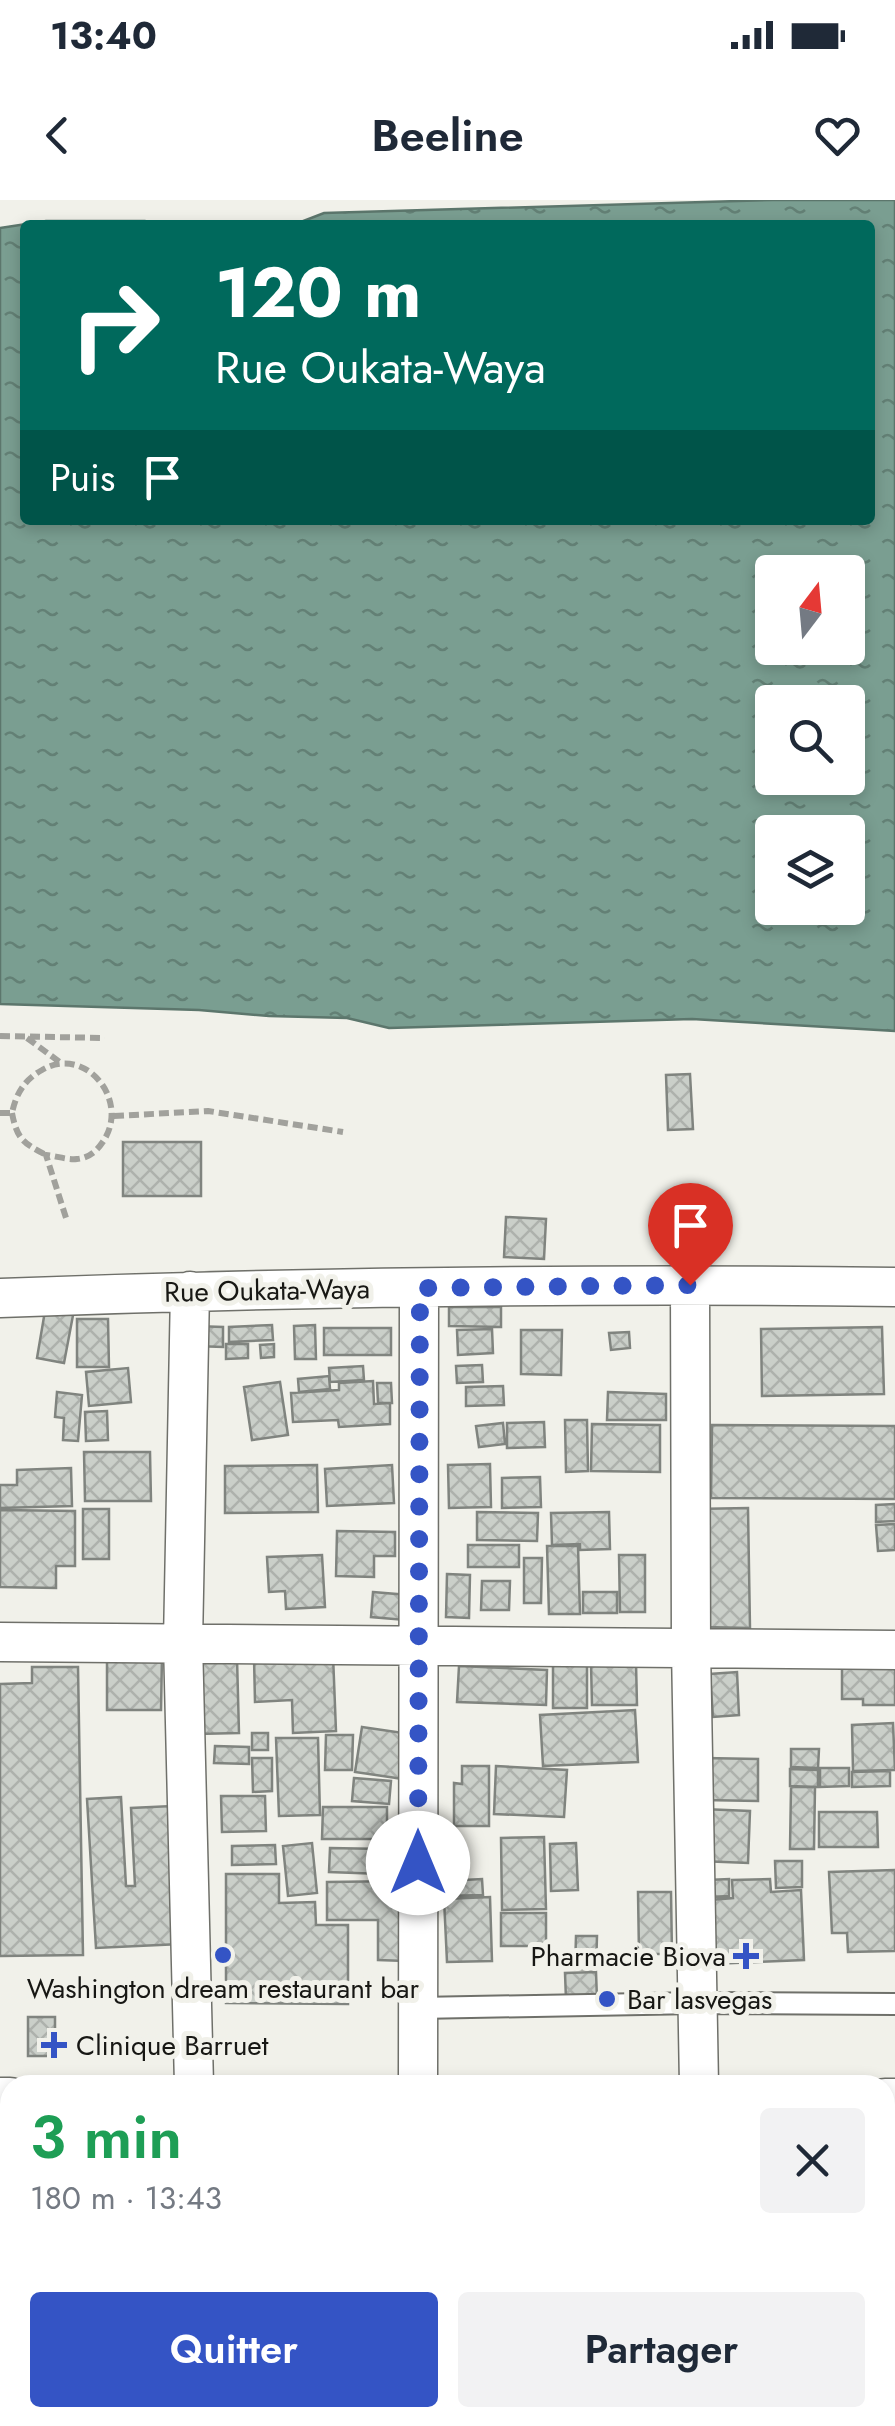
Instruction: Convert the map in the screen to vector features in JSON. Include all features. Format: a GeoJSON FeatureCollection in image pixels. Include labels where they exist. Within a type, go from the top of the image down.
{"type":"FeatureCollection","features":[{"type":"Feature","properties":{"kind":"street"},"geometry":{"type":"LineString","coordinates":[[690,1285],[690,1648],[698,2075]]}},
{"type":"Feature","properties":{"kind":"street","name":"Rue Oukata-Waya"},"geometry":{"type":"LineString","coordinates":[[0,1298],[420,1288],[895,1287]]}},
{"type":"Feature","properties":{"kind":"street"},"geometry":{"type":"LineString","coordinates":[[418,2075],[420,1288]]}},
{"type":"Feature","properties":{"kind":"street"},"geometry":{"type":"LineString","coordinates":[[190,1291],[183,1642],[194,2075]]}},
{"type":"Feature","properties":{"kind":"street"},"geometry":{"type":"LineString","coordinates":[[0,1642],[895,1650]]}},
{"type":"Feature","properties":{"kind":"lane"},"geometry":{"type":"LineString","coordinates":[[418,2008],[895,2004]]}},
{"type":"Feature","properties":{"kind":"path"},"geometry":{"type":"LineString","coordinates":[[0,1036],[105,1038]]}},
{"type":"Feature","properties":{"kind":"path"},"geometry":{"type":"LineString","coordinates":[[24,1036],[62,1064]]}},
{"type":"Feature","properties":{"kind":"path"},"geometry":{"type":"LineString","coordinates":[[62,1064],[80,1066],[95,1076],[108,1092],[114,1116],[105,1140],[92,1155],[77,1159],[46,1155],[26,1145],[16,1133],[12,1113],[16,1096],[27,1081],[44,1068],[62,1064]]}},
{"type":"Feature","properties":{"kind":"path"},"geometry":{"type":"LineString","coordinates":[[114,1116],[208,1110],[343,1132]]}},
{"type":"Feature","properties":{"kind":"path"},"geometry":{"type":"LineString","coordinates":[[0,1113],[12,1113]]}},
{"type":"Feature","properties":{"kind":"path"},"geometry":{"type":"LineString","coordinates":[[46,1155],[67,1220]]}},
{"type":"Feature","properties":{"kind":"water"},"geometry":{"type":"Polygon","coordinates":[[[895,200],[895,1031],[692,1019],[389,1028],[347,1018],[0,1004],[0,228],[20,225],[20,525],[875,525],[875,220],[306,220],[324,213],[895,200]]]}},
{"type":"Feature","properties":{"kind":"building"},"geometry":{"type":"Polygon","coordinates":[[[690,1074],[693,1129],[668,1130],[666,1075],[690,1074]]]}},
{"type":"Feature","properties":{"kind":"building"},"geometry":{"type":"Polygon","coordinates":[[[123,1142],[201,1142],[201,1196],[123,1196],[123,1142]]]}},
{"type":"Feature","properties":{"kind":"building"},"geometry":{"type":"Polygon","coordinates":[[[506,1217],[546,1219],[544,1259],[504,1257],[506,1217]]]}},
{"type":"Feature","properties":{"kind":"building"},"geometry":{"type":"Polygon","coordinates":[[[46,1305],[74,1310],[64,1363],[37,1358],[46,1305]]]}},
{"type":"Feature","properties":{"kind":"building"},"geometry":{"type":"Polygon","coordinates":[[[449,1307],[501,1307],[501,1327],[449,1326],[449,1307]]]}},
{"type":"Feature","properties":{"kind":"building"},"geometry":{"type":"Polygon","coordinates":[[[77,1319],[108,1319],[109,1367],[77,1367],[77,1319]]]}},
{"type":"Feature","properties":{"kind":"building"},"geometry":{"type":"Polygon","coordinates":[[[272,1325],[273,1340],[229,1342],[229,1327],[272,1325]]]}},
{"type":"Feature","properties":{"kind":"building"},"geometry":{"type":"Polygon","coordinates":[[[315,1325],[316,1359],[295,1359],[294,1326],[315,1325]]]}},
{"type":"Feature","properties":{"kind":"building"},"geometry":{"type":"Polygon","coordinates":[[[194,1326],[223,1327],[223,1347],[194,1346],[194,1326]]]}},
{"type":"Feature","properties":{"kind":"building"},"geometry":{"type":"Polygon","coordinates":[[[882,1327],[884,1394],[762,1396],[761,1329],[882,1327]]]}},
{"type":"Feature","properties":{"kind":"building"},"geometry":{"type":"Polygon","coordinates":[[[324,1328],[391,1328],[391,1355],[324,1355],[324,1328]]]}},
{"type":"Feature","properties":{"kind":"building"},"geometry":{"type":"Polygon","coordinates":[[[492,1329],[493,1353],[458,1355],[457,1330],[492,1329]]]}},
{"type":"Feature","properties":{"kind":"building"},"geometry":{"type":"Polygon","coordinates":[[[521,1330],[562,1330],[561,1375],[521,1374],[521,1330]]]}},
{"type":"Feature","properties":{"kind":"building"},"geometry":{"type":"Polygon","coordinates":[[[629,1332],[630,1348],[611,1350],[609,1333],[629,1332]]]}},
{"type":"Feature","properties":{"kind":"building"},"geometry":{"type":"Polygon","coordinates":[[[226,1344],[248,1344],[248,1358],[226,1359],[226,1344]]]}},
{"type":"Feature","properties":{"kind":"building"},"geometry":{"type":"Polygon","coordinates":[[[274,1344],[274,1357],[261,1358],[260,1345],[274,1344]]]}},
{"type":"Feature","properties":{"kind":"building"},"geometry":{"type":"Polygon","coordinates":[[[482,1365],[483,1382],[457,1383],[456,1366],[482,1365]]]}},
{"type":"Feature","properties":{"kind":"building"},"geometry":{"type":"Polygon","coordinates":[[[363,1366],[364,1380],[330,1382],[329,1368],[363,1366]]]}},
{"type":"Feature","properties":{"kind":"building"},"geometry":{"type":"Polygon","coordinates":[[[128,1368],[131,1402],[89,1406],[86,1372],[128,1368]]]}},
{"type":"Feature","properties":{"kind":"building"},"geometry":{"type":"Polygon","coordinates":[[[329,1376],[330,1389],[299,1392],[298,1379],[329,1376]]]}},
{"type":"Feature","properties":{"kind":"building"},"geometry":{"type":"Polygon","coordinates":[[[373,1381],[374,1404],[390,1403],[390,1424],[339,1427],[338,1420],[293,1422],[291,1393],[339,1390],[339,1383],[373,1381]]]}},
{"type":"Feature","properties":{"kind":"building"},"geometry":{"type":"Polygon","coordinates":[[[280,1382],[288,1435],[252,1440],[244,1387],[280,1382]]]}},
{"type":"Feature","properties":{"kind":"building"},"geometry":{"type":"Polygon","coordinates":[[[377,1383],[391,1383],[392,1403],[378,1403],[377,1383]]]}},
{"type":"Feature","properties":{"kind":"building"},"geometry":{"type":"Polygon","coordinates":[[[503,1386],[504,1405],[466,1406],[466,1387],[503,1386]]]}},
{"type":"Feature","properties":{"kind":"building"},"geometry":{"type":"Polygon","coordinates":[[[57,1392],[82,1395],[78,1441],[63,1440],[64,1418],[55,1417],[57,1392]]]}},
{"type":"Feature","properties":{"kind":"building"},"geometry":{"type":"Polygon","coordinates":[[[608,1392],[666,1394],[666,1420],[607,1420],[608,1392]]]}},
{"type":"Feature","properties":{"kind":"building"},"geometry":{"type":"Polygon","coordinates":[[[107,1411],[108,1440],[86,1441],[85,1412],[107,1411]]]}},
{"type":"Feature","properties":{"kind":"building"},"geometry":{"type":"Polygon","coordinates":[[[565,1420],[587,1420],[588,1471],[566,1472],[565,1420]]]}},
{"type":"Feature","properties":{"kind":"building"},"geometry":{"type":"Polygon","coordinates":[[[544,1422],[545,1447],[507,1448],[507,1423],[544,1422]]]}},
{"type":"Feature","properties":{"kind":"building"},"geometry":{"type":"Polygon","coordinates":[[[503,1423],[505,1444],[479,1447],[476,1426],[503,1423]]]}},
{"type":"Feature","properties":{"kind":"building"},"geometry":{"type":"Polygon","coordinates":[[[592,1424],[660,1425],[660,1472],[591,1471],[592,1424]]]}},
{"type":"Feature","properties":{"kind":"building"},"geometry":{"type":"Polygon","coordinates":[[[712,1425],[895,1426],[895,1499],[711,1498],[712,1425]]]}},
{"type":"Feature","properties":{"kind":"building"},"geometry":{"type":"Polygon","coordinates":[[[84,1452],[150,1452],[151,1501],[85,1501],[84,1452]]]}},
{"type":"Feature","properties":{"kind":"building"},"geometry":{"type":"Polygon","coordinates":[[[490,1464],[491,1507],[449,1508],[448,1465],[490,1464]]]}},
{"type":"Feature","properties":{"kind":"building"},"geometry":{"type":"Polygon","coordinates":[[[317,1465],[318,1512],[225,1513],[225,1466],[317,1465]]]}},
{"type":"Feature","properties":{"kind":"building"},"geometry":{"type":"Polygon","coordinates":[[[392,1465],[394,1503],[327,1506],[325,1469],[392,1465]]]}},
{"type":"Feature","properties":{"kind":"building"},"geometry":{"type":"Polygon","coordinates":[[[71,1468],[72,1506],[0,1508],[0,1485],[17,1485],[17,1470],[71,1468]]]}},
{"type":"Feature","properties":{"kind":"building"},"geometry":{"type":"Polygon","coordinates":[[[540,1477],[541,1507],[502,1508],[502,1478],[540,1477]]]}},
{"type":"Feature","properties":{"kind":"building"},"geometry":{"type":"Polygon","coordinates":[[[895,1504],[895,1521],[876,1522],[876,1505],[895,1504]]]}},
{"type":"Feature","properties":{"kind":"building"},"geometry":{"type":"Polygon","coordinates":[[[748,1508],[750,1628],[703,1627],[694,1509],[748,1508]]]}},
{"type":"Feature","properties":{"kind":"building"},"geometry":{"type":"Polygon","coordinates":[[[83,1509],[109,1509],[109,1559],[83,1559],[83,1509]]]}},
{"type":"Feature","properties":{"kind":"building"},"geometry":{"type":"Polygon","coordinates":[[[0,1510],[75,1511],[75,1566],[56,1566],[56,1588],[0,1587],[0,1510]]]}},
{"type":"Feature","properties":{"kind":"building"},"geometry":{"type":"Polygon","coordinates":[[[477,1512],[538,1513],[537,1541],[477,1540],[477,1512]]]}},
{"type":"Feature","properties":{"kind":"building"},"geometry":{"type":"Polygon","coordinates":[[[609,1512],[610,1549],[580,1550],[580,1544],[552,1545],[551,1513],[609,1512]]]}},
{"type":"Feature","properties":{"kind":"building"},"geometry":{"type":"Polygon","coordinates":[[[895,1524],[895,1550],[878,1551],[876,1525],[895,1524]]]}},
{"type":"Feature","properties":{"kind":"building"},"geometry":{"type":"Polygon","coordinates":[[[337,1531],[395,1532],[395,1556],[374,1556],[374,1577],[336,1576],[337,1531]]]}},
{"type":"Feature","properties":{"kind":"building"},"geometry":{"type":"Polygon","coordinates":[[[468,1545],[519,1545],[519,1567],[468,1567],[468,1545]]]}},
{"type":"Feature","properties":{"kind":"building"},"geometry":{"type":"Polygon","coordinates":[[[547,1546],[578,1546],[580,1614],[549,1614],[547,1546]]]}},
{"type":"Feature","properties":{"kind":"building"},"geometry":{"type":"Polygon","coordinates":[[[322,1555],[325,1607],[286,1609],[285,1591],[269,1592],[267,1557],[322,1555]]]}},
{"type":"Feature","properties":{"kind":"building"},"geometry":{"type":"Polygon","coordinates":[[[619,1555],[645,1555],[645,1612],[620,1612],[619,1555]]]}},
{"type":"Feature","properties":{"kind":"building"},"geometry":{"type":"Polygon","coordinates":[[[524,1558],[542,1558],[541,1603],[524,1603],[524,1558]]]}},
{"type":"Feature","properties":{"kind":"building"},"geometry":{"type":"Polygon","coordinates":[[[447,1574],[470,1575],[469,1618],[446,1617],[447,1574]]]}},
{"type":"Feature","properties":{"kind":"building"},"geometry":{"type":"Polygon","coordinates":[[[482,1581],[510,1581],[509,1610],[481,1610],[482,1581]]]}},
{"type":"Feature","properties":{"kind":"building"},"geometry":{"type":"Polygon","coordinates":[[[373,1592],[408,1595],[405,1620],[371,1617],[373,1592]]]}},
{"type":"Feature","properties":{"kind":"building"},"geometry":{"type":"Polygon","coordinates":[[[583,1592],[617,1592],[617,1613],[583,1613],[583,1592]]]}},
{"type":"Feature","properties":{"kind":"building"},"geometry":{"type":"Polygon","coordinates":[[[333,1655],[336,1731],[293,1733],[292,1700],[255,1702],[254,1658],[333,1655]]]}},
{"type":"Feature","properties":{"kind":"building"},"geometry":{"type":"Polygon","coordinates":[[[107,1656],[162,1657],[161,1710],[107,1710],[107,1656]]]}},
{"type":"Feature","properties":{"kind":"building"},"geometry":{"type":"Polygon","coordinates":[[[237,1658],[239,1733],[196,1734],[195,1659],[237,1658]]]}},
{"type":"Feature","properties":{"kind":"building"},"geometry":{"type":"Polygon","coordinates":[[[636,1663],[637,1705],[592,1705],[591,1664],[636,1663]]]}},
{"type":"Feature","properties":{"kind":"building"},"geometry":{"type":"Polygon","coordinates":[[[553,1664],[587,1664],[587,1708],[553,1708],[553,1664]]]}},
{"type":"Feature","properties":{"kind":"building"},"geometry":{"type":"Polygon","coordinates":[[[842,1665],[895,1665],[895,1705],[863,1705],[863,1699],[842,1699],[842,1665]]]}},
{"type":"Feature","properties":{"kind":"building"},"geometry":{"type":"Polygon","coordinates":[[[459,1666],[547,1670],[546,1705],[457,1702],[459,1666]]]}},
{"type":"Feature","properties":{"kind":"building"},"geometry":{"type":"Polygon","coordinates":[[[32,1667],[78,1667],[83,1955],[0,1956],[0,1684],[32,1683],[32,1667]]]}},
{"type":"Feature","properties":{"kind":"building"},"geometry":{"type":"Polygon","coordinates":[[[737,1672],[739,1715],[713,1717],[710,1674],[737,1672]]]}},
{"type":"Feature","properties":{"kind":"building"},"geometry":{"type":"Polygon","coordinates":[[[635,1710],[638,1762],[543,1766],[540,1715],[635,1710]]]}},
{"type":"Feature","properties":{"kind":"building"},"geometry":{"type":"Polygon","coordinates":[[[893,1723],[895,1770],[853,1771],[852,1725],[893,1723]]]}},
{"type":"Feature","properties":{"kind":"building"},"geometry":{"type":"Polygon","coordinates":[[[362,1727],[410,1734],[403,1779],[355,1772],[362,1727]]]}},
{"type":"Feature","properties":{"kind":"building"},"geometry":{"type":"Polygon","coordinates":[[[252,1733],[268,1733],[268,1750],[252,1750],[252,1733]]]}},
{"type":"Feature","properties":{"kind":"building"},"geometry":{"type":"Polygon","coordinates":[[[326,1735],[353,1735],[352,1770],[325,1770],[326,1735]]]}},
{"type":"Feature","properties":{"kind":"building"},"geometry":{"type":"Polygon","coordinates":[[[276,1738],[318,1738],[320,1815],[279,1816],[276,1738]]]}},
{"type":"Feature","properties":{"kind":"building"},"geometry":{"type":"Polygon","coordinates":[[[215,1746],[249,1747],[249,1764],[214,1763],[215,1746]]]}},
{"type":"Feature","properties":{"kind":"building"},"geometry":{"type":"Polygon","coordinates":[[[791,1749],[819,1749],[818,1768],[791,1767],[791,1749]]]}},
{"type":"Feature","properties":{"kind":"building"},"geometry":{"type":"Polygon","coordinates":[[[252,1758],[272,1758],[272,1791],[253,1792],[252,1758]]]}},
{"type":"Feature","properties":{"kind":"building"},"geometry":{"type":"Polygon","coordinates":[[[704,1758],[758,1759],[758,1801],[703,1800],[704,1758]]]}},
{"type":"Feature","properties":{"kind":"building"},"geometry":{"type":"Polygon","coordinates":[[[462,1766],[489,1766],[489,1826],[454,1826],[454,1783],[462,1784],[462,1766]]]}},
{"type":"Feature","properties":{"kind":"building"},"geometry":{"type":"Polygon","coordinates":[[[496,1766],[567,1770],[564,1817],[494,1814],[496,1766]]]}},
{"type":"Feature","properties":{"kind":"building"},"geometry":{"type":"Polygon","coordinates":[[[820,1768],[849,1768],[849,1786],[820,1787],[820,1768]]]}},
{"type":"Feature","properties":{"kind":"building"},"geometry":{"type":"Polygon","coordinates":[[[790,1769],[818,1770],[818,1787],[790,1786],[790,1769]]]}},
{"type":"Feature","properties":{"kind":"building"},"geometry":{"type":"Polygon","coordinates":[[[890,1771],[890,1786],[852,1787],[852,1772],[890,1771]]]}},
{"type":"Feature","properties":{"kind":"building"},"geometry":{"type":"Polygon","coordinates":[[[354,1778],[391,1781],[389,1804],[352,1801],[354,1778]]]}},
{"type":"Feature","properties":{"kind":"building"},"geometry":{"type":"Polygon","coordinates":[[[791,1787],[815,1787],[814,1849],[790,1849],[791,1787]]]}},
{"type":"Feature","properties":{"kind":"building"},"geometry":{"type":"Polygon","coordinates":[[[221,1796],[265,1796],[266,1831],[222,1832],[221,1796]]]}},
{"type":"Feature","properties":{"kind":"building"},"geometry":{"type":"Polygon","coordinates":[[[121,1797],[126,1886],[135,1886],[131,1808],[172,1806],[180,1944],[96,1948],[87,1799],[121,1797]]]}},
{"type":"Feature","properties":{"kind":"building"},"geometry":{"type":"Polygon","coordinates":[[[323,1807],[387,1807],[387,1839],[322,1839],[323,1807]]]}},
{"type":"Feature","properties":{"kind":"building"},"geometry":{"type":"Polygon","coordinates":[[[702,1809],[750,1811],[748,1863],[700,1861],[702,1809]]]}},
{"type":"Feature","properties":{"kind":"building"},"geometry":{"type":"Polygon","coordinates":[[[819,1812],[877,1812],[878,1847],[819,1847],[819,1812]]]}},
{"type":"Feature","properties":{"kind":"building"},"geometry":{"type":"Polygon","coordinates":[[[544,1837],[546,1909],[502,1910],[501,1838],[544,1837]]]}},
{"type":"Feature","properties":{"kind":"building"},"geometry":{"type":"Polygon","coordinates":[[[312,1843],[317,1893],[288,1896],[283,1846],[312,1843]]]}},
{"type":"Feature","properties":{"kind":"building"},"geometry":{"type":"Polygon","coordinates":[[[576,1843],[578,1890],[551,1891],[550,1844],[576,1843]]]}},
{"type":"Feature","properties":{"kind":"building"},"geometry":{"type":"Polygon","coordinates":[[[275,1845],[276,1864],[232,1865],[232,1846],[275,1845]]]}},
{"type":"Feature","properties":{"kind":"building"},"geometry":{"type":"Polygon","coordinates":[[[330,1848],[383,1849],[382,1874],[329,1872],[330,1848]]]}},
{"type":"Feature","properties":{"kind":"building"},"geometry":{"type":"Polygon","coordinates":[[[775,1861],[802,1861],[802,1887],[776,1888],[775,1861]]]}},
{"type":"Feature","properties":{"kind":"building"},"geometry":{"type":"Polygon","coordinates":[[[895,1870],[895,1951],[848,1952],[847,1933],[832,1933],[829,1872],[895,1870]]]}},
{"type":"Feature","properties":{"kind":"building"},"geometry":{"type":"Polygon","coordinates":[[[226,1874],[279,1874],[279,1903],[315,1902],[316,1925],[348,1925],[348,2004],[226,2003],[226,1874]]]}},
{"type":"Feature","properties":{"kind":"building"},"geometry":{"type":"Polygon","coordinates":[[[482,1879],[483,1895],[445,1896],[444,1881],[482,1879]]]}},
{"type":"Feature","properties":{"kind":"building"},"geometry":{"type":"Polygon","coordinates":[[[729,1879],[729,1896],[709,1897],[708,1880],[729,1879]]]}},
{"type":"Feature","properties":{"kind":"building"},"geometry":{"type":"Polygon","coordinates":[[[770,1879],[771,1892],[801,1890],[804,1960],[712,1964],[710,1900],[733,1898],[732,1880],[770,1879]]]}},
{"type":"Feature","properties":{"kind":"building"},"geometry":{"type":"Polygon","coordinates":[[[405,1881],[405,1961],[378,1960],[378,1920],[327,1920],[327,1882],[405,1881]]]}},
{"type":"Feature","properties":{"kind":"building"},"geometry":{"type":"Polygon","coordinates":[[[638,1892],[671,1892],[672,1954],[639,1954],[638,1892]]]}},
{"type":"Feature","properties":{"kind":"building"},"geometry":{"type":"Polygon","coordinates":[[[490,1897],[492,1961],[447,1962],[444,1899],[490,1897]]]}},
{"type":"Feature","properties":{"kind":"building"},"geometry":{"type":"Polygon","coordinates":[[[501,1913],[546,1913],[546,1946],[501,1946],[501,1913]]]}},
{"type":"Feature","properties":{"kind":"building"},"geometry":{"type":"Polygon","coordinates":[[[576,1936],[597,1936],[596,1970],[575,1969],[576,1936]]]}},
{"type":"Feature","properties":{"kind":"building"},"geometry":{"type":"Polygon","coordinates":[[[596,1972],[597,1999],[566,2000],[565,1973],[596,1972]]]}},
{"type":"Feature","properties":{"kind":"building"},"geometry":{"type":"Polygon","coordinates":[[[28,2017],[55,2017],[55,2056],[28,2056],[28,2017]]]}},
{"type":"Feature","properties":{"kind":"place","name":"Washington dream restaurant bar"},"geometry":{"type":"Point","coordinates":[223,1955]}},
{"type":"Feature","properties":{"kind":"place","name":"Pharmacie Biova"},"geometry":{"type":"Point","coordinates":[746,1956]}},
{"type":"Feature","properties":{"kind":"place","name":"Bar lasvegas"},"geometry":{"type":"Point","coordinates":[607,1999]}},
{"type":"Feature","properties":{"kind":"place","name":"Clinique Barruet"},"geometry":{"type":"Point","coordinates":[54,2045]}},
{"type":"Feature","properties":{"kind":"route"},"geometry":{"type":"LineString","coordinates":[[418,1863],[420,1288],[690,1285]]}}]}
